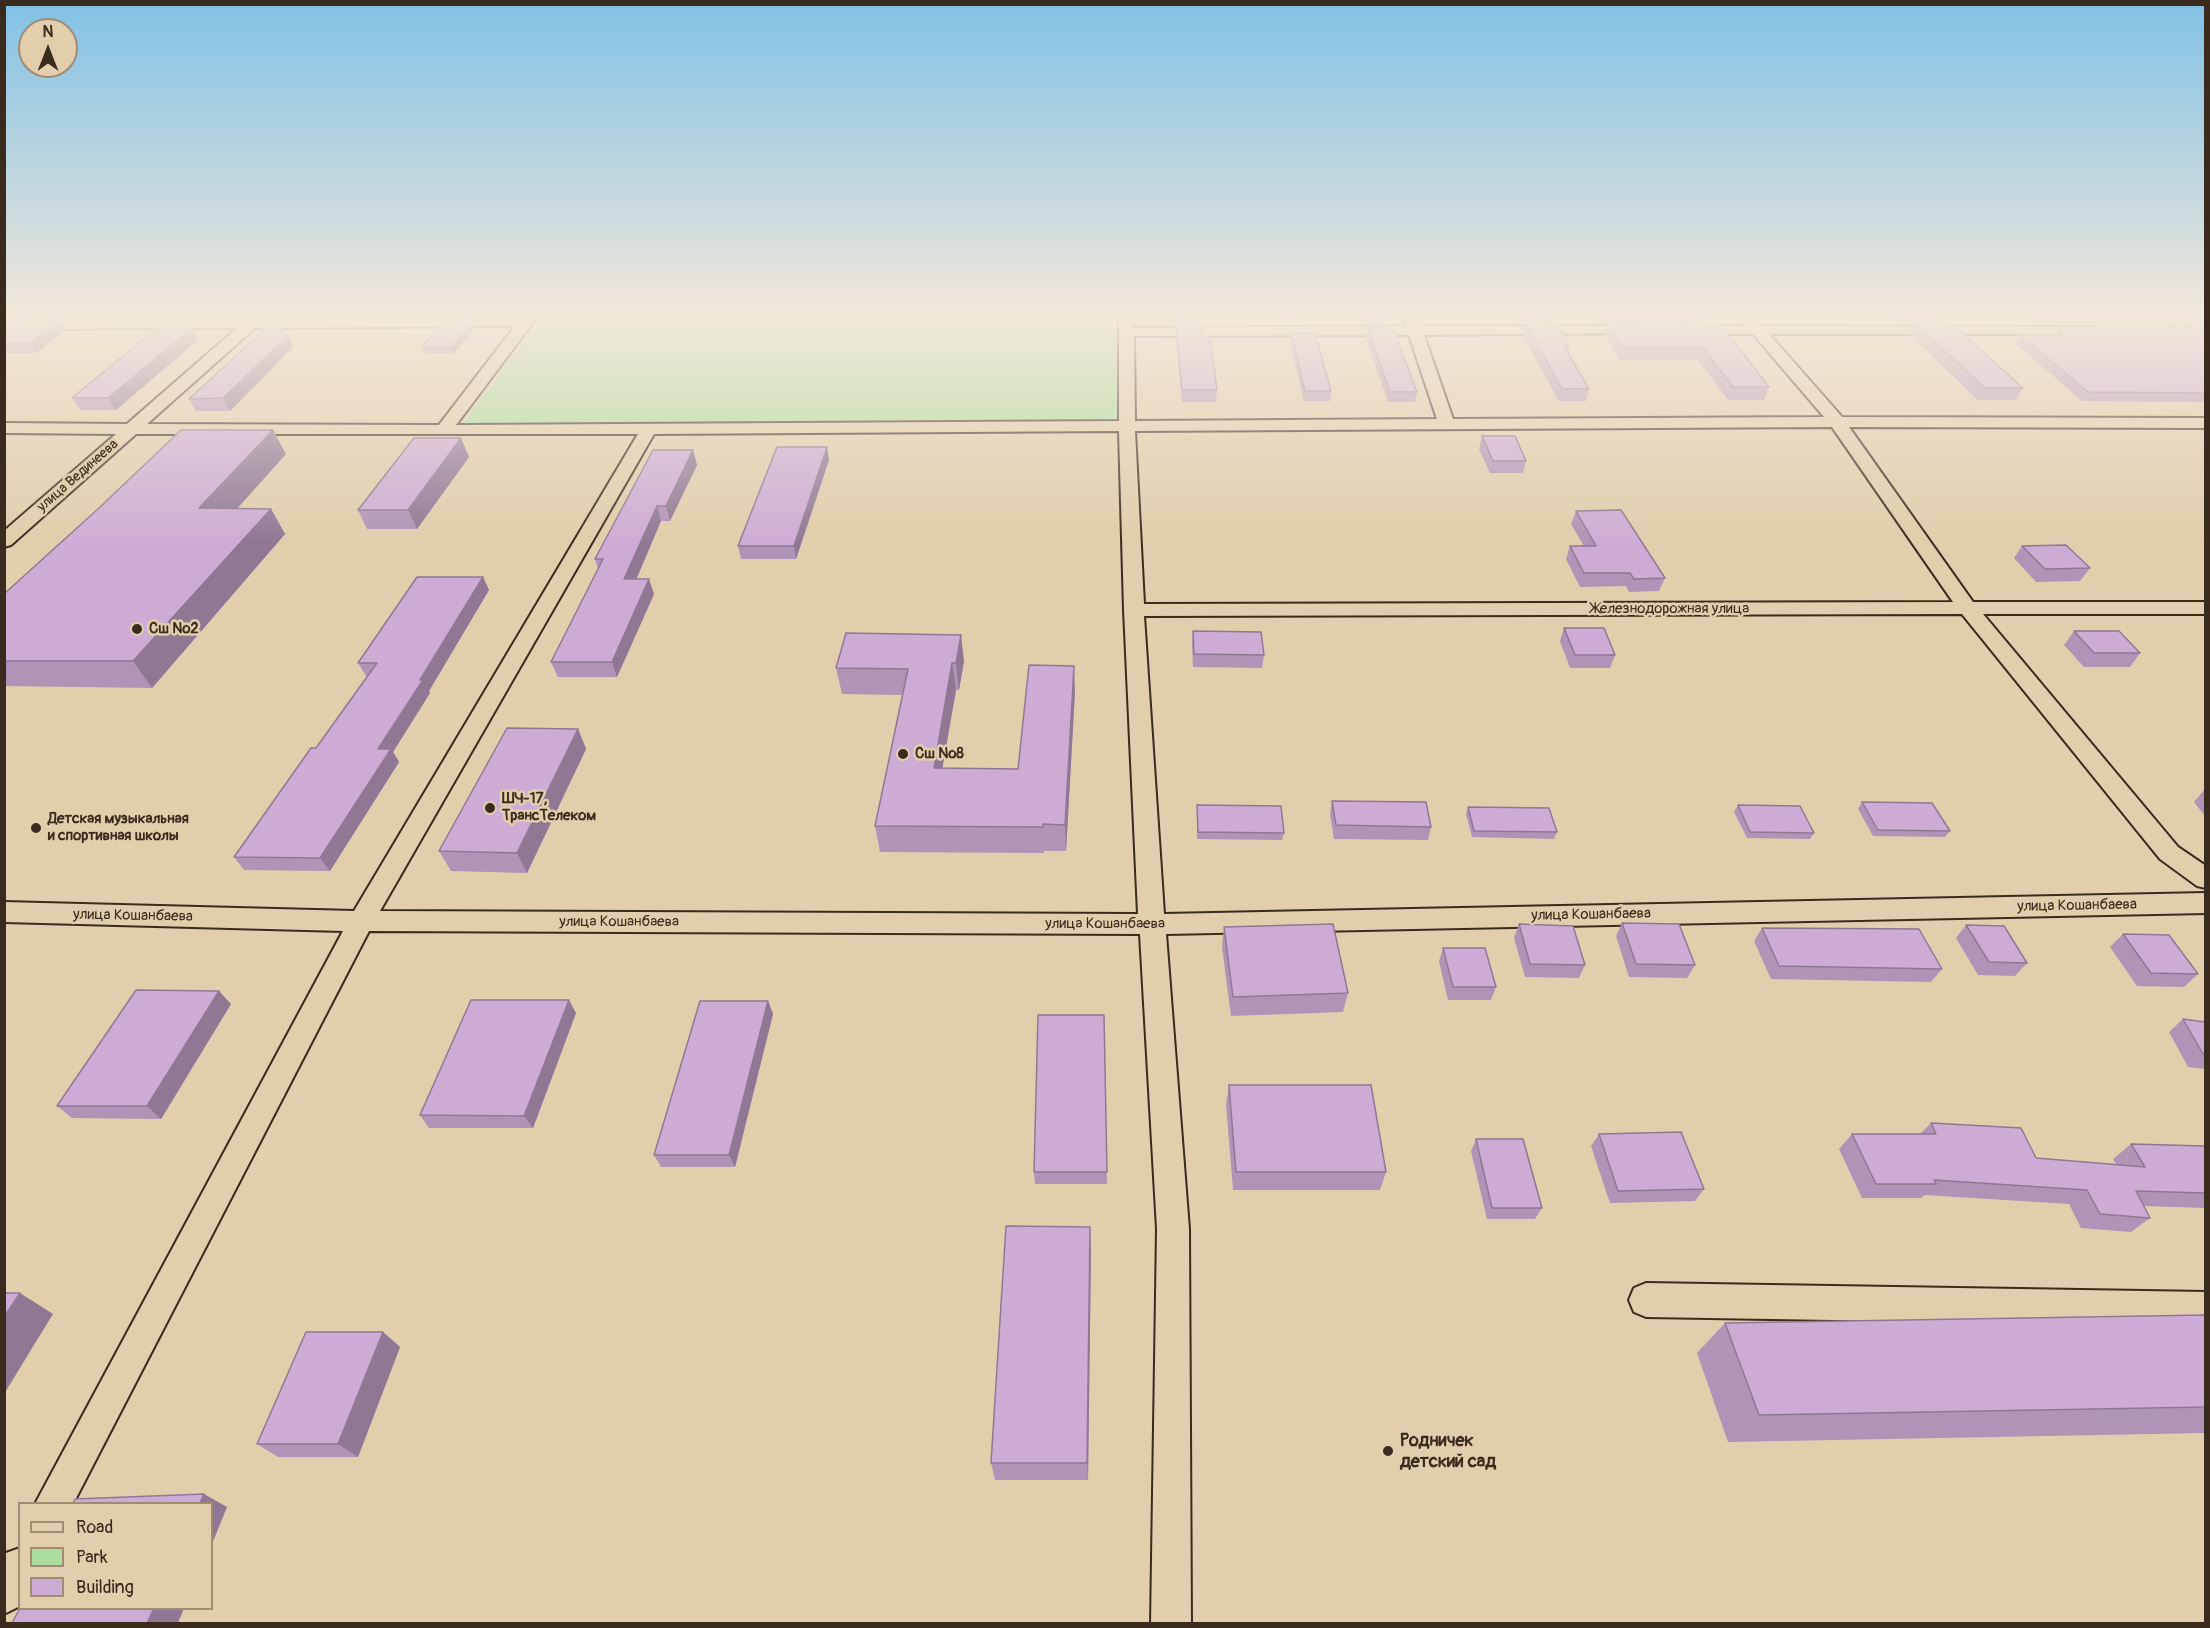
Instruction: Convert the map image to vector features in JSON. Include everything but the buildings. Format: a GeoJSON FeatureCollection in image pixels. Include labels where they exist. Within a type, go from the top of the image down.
{"type":"FeatureCollection","features":[{"type":"Feature","properties":{"kind":"street","name":"улица Вединеева"},"geometry":{"type":"LineString","coordinates":[[4,541],[173,392]]}},
{"type":"Feature","properties":{"kind":"street"},"geometry":{"type":"LineString","coordinates":[[445,428],[473,392]]}},
{"type":"Feature","properties":{"kind":"street"},"geometry":{"type":"LineString","coordinates":[[1127,392],[1134,610],[1173,1229],[1171,1623]]}},
{"type":"Feature","properties":{"kind":"street"},"geometry":{"type":"LineString","coordinates":[[1436,392],[1447,424]]}},
{"type":"Feature","properties":{"kind":"street"},"geometry":{"type":"LineString","coordinates":[[1811,392],[1836,421],[1968,609],[2169,853],[2205,879]]}},
{"type":"Feature","properties":{"kind":"street"},"geometry":{"type":"LineString","coordinates":[[4,428],[1127,428],[1836,421],[2205,423]]}},
{"type":"Feature","properties":{"kind":"street"},"geometry":{"type":"LineString","coordinates":[[54,1502],[361,921],[649,429]]}},
{"type":"Feature","properties":{"kind":"street","name":"Железнодорожная улица"},"geometry":{"type":"LineString","coordinates":[[1134,610],[2205,608]]}},
{"type":"Feature","properties":{"kind":"street","name":"улица Кошанбаева"},"geometry":{"type":"LineString","coordinates":[[4,912],[361,921],[1152,924],[2205,903]]}},
{"type":"Feature","properties":{"kind":"street"},"geometry":{"type":"LineString","coordinates":[[1646,1300],[2205,1309]]}},
{"type":"Feature","properties":{"kind":"street"},"geometry":{"type":"LineString","coordinates":[[4,1595],[18,1570]]}},
{"type":"Feature","properties":{"kind":"green space"},"geometry":{"type":"Polygon","coordinates":[[[486,392],[1118,392],[1119,419],[463,423],[486,392]]]}},
{"type":"Feature","properties":{"kind":"place","name":"Сш №2"},"geometry":{"type":"Point","coordinates":[137,629]}},
{"type":"Feature","properties":{"kind":"place","name":"Сш №8"},"geometry":{"type":"Point","coordinates":[903,754]}},
{"type":"Feature","properties":{"kind":"place","name":"ШЧ-17, ТрансТелеком"},"geometry":{"type":"Point","coordinates":[490,808]}},
{"type":"Feature","properties":{"kind":"place","name":"Детская музыкальная и спортивная школы"},"geometry":{"type":"Point","coordinates":[36,828]}},
{"type":"Feature","properties":{"kind":"place","name":"Родничек детский сад"},"geometry":{"type":"Point","coordinates":[1388,1451]}}]}
